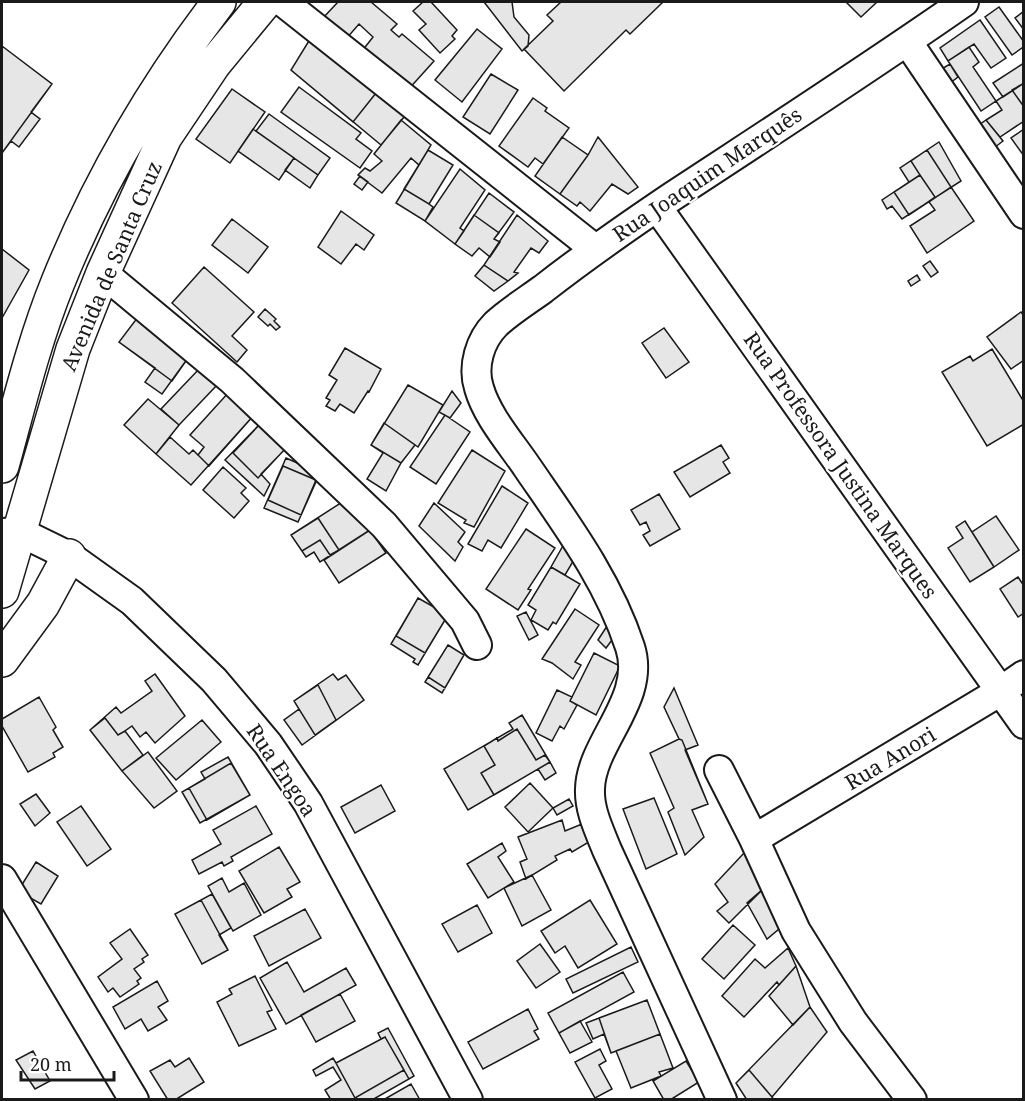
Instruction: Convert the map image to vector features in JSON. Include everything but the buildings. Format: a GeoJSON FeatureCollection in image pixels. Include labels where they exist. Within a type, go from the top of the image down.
{"type":"FeatureCollection","features":[{"type":"Feature","properties":{"kind":"main road","name":"Avenida de Santa Cruz"},"geometry":{"type":"LineString","coordinates":[[2,466],[30,364],[57,283],[94,202],[147,106],[219,2]]}},
{"type":"Feature","properties":{"kind":"main road","name":"Avenida de Santa Cruz"},"geometry":{"type":"LineString","coordinates":[[2,591],[11,532],[73,349],[103,273],[165,137],[214,64],[265,2]]}},
{"type":"Feature","properties":{"kind":"main road"},"geometry":{"type":"LineString","coordinates":[[2,660],[43,604],[69,556]]}},
{"type":"Feature","properties":{"kind":"street"},"geometry":{"type":"LineString","coordinates":[[283,2],[595,249]]}},
{"type":"Feature","properties":{"kind":"street","name":"Rua Joaquim Marquês"},"geometry":{"type":"LineString","coordinates":[[722,1100],[607,850],[593,814],[590,788],[594,766],[628,694],[633,673],[632,651],[615,606],[590,560],[483,399],[478,386],[476,369],[482,344],[496,324],[595,249],[964,2]]}},
{"type":"Feature","properties":{"kind":"street"},"geometry":{"type":"LineString","coordinates":[[908,41],[1023,214]]}},
{"type":"Feature","properties":{"kind":"street","name":"Rua Professora Justina Marques"},"geometry":{"type":"LineString","coordinates":[[657,207],[1023,724]]}},
{"type":"Feature","properties":{"kind":"street"},"geometry":{"type":"LineString","coordinates":[[103,273],[232,380],[384,525],[465,621],[477,645]]}},
{"type":"Feature","properties":{"kind":"street","name":"Rua Engoa"},"geometry":{"type":"LineString","coordinates":[[11,532],[69,556],[132,601],[214,680],[268,744],[308,803],[468,1100]]}},
{"type":"Feature","properties":{"kind":"street","name":"Rua Anori"},"geometry":{"type":"LineString","coordinates":[[754,839],[1001,691],[1023,675]]}},
{"type":"Feature","properties":{"kind":"street"},"geometry":{"type":"LineString","coordinates":[[719,770],[754,839],[796,931],[853,1022],[912,1100]]}},
{"type":"Feature","properties":{"kind":"street"},"geometry":{"type":"LineString","coordinates":[[2,879],[134,1100]]}}]}
